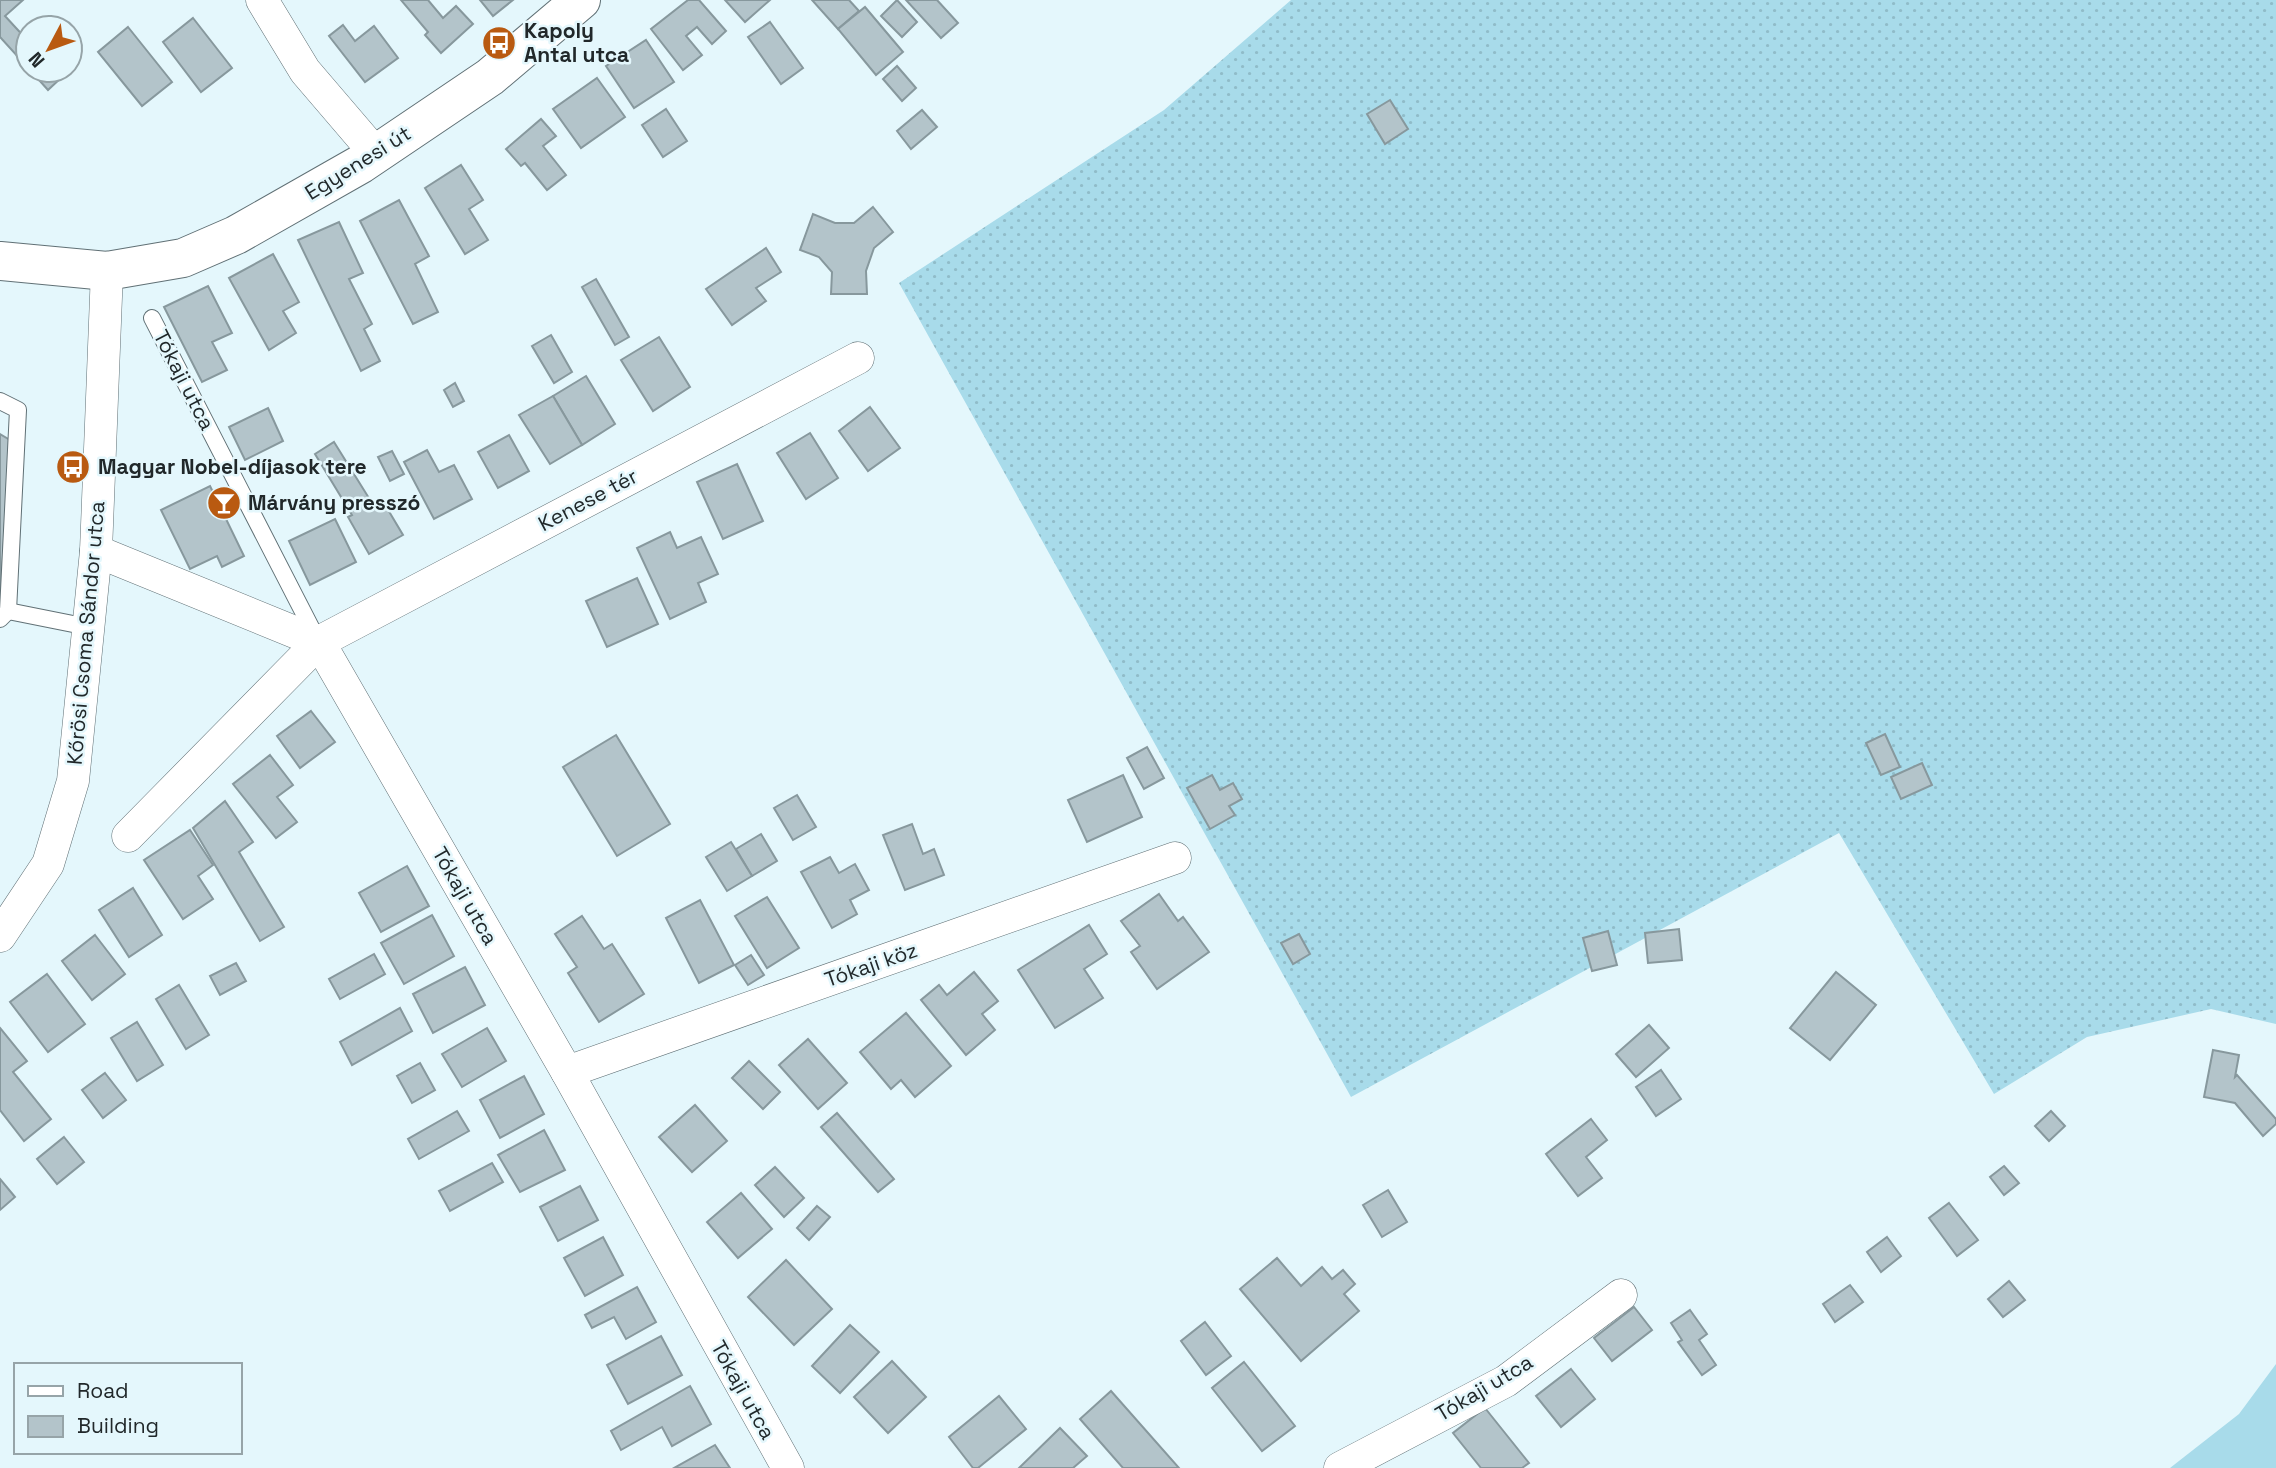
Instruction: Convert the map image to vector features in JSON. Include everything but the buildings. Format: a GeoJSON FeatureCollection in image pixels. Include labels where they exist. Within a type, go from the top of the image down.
{"type":"FeatureCollection","features":[{"type":"Feature","properties":{"kind":"street"},"geometry":{"type":"LineString","coordinates":[[262,0],[305,71],[376,154]]}},
{"type":"Feature","properties":{"kind":"street","name":"Egyenesi út"},"geometry":{"type":"LineString","coordinates":[[0,261],[107,271],[194,254],[236,235],[376,154],[490,77],[580,0]]}},
{"type":"Feature","properties":{"kind":"street","name":"Kőrösi Csoma Sándor utca"},"geometry":{"type":"LineString","coordinates":[[0,936],[48,864],[73,780],[96,551],[107,271]]}},
{"type":"Feature","properties":{"kind":"street","name":"Kenese tér"},"geometry":{"type":"LineString","coordinates":[[318,642],[858,358]]}},
{"type":"Feature","properties":{"kind":"street"},"geometry":{"type":"LineString","coordinates":[[96,551],[318,642],[128,835]]}},
{"type":"Feature","properties":{"kind":"street","name":"Tókaji utca"},"geometry":{"type":"LineString","coordinates":[[318,642],[567,1072],[788,1468]]}},
{"type":"Feature","properties":{"kind":"street","name":"Tókaji köz"},"geometry":{"type":"LineString","coordinates":[[567,1072],[1175,858]]}},
{"type":"Feature","properties":{"kind":"street","name":"Tókaji utca"},"geometry":{"type":"LineString","coordinates":[[1340,1468],[1506,1381],[1621,1295]]}},
{"type":"Feature","properties":{"kind":"lane","name":"Tókaji utca"},"geometry":{"type":"LineString","coordinates":[[152,318],[318,642]]}},
{"type":"Feature","properties":{"kind":"lane"},"geometry":{"type":"LineString","coordinates":[[0,401],[18,410],[4,615],[88,627]]}},
{"type":"Feature","properties":{"kind":"shaded area"},"geometry":{"type":"Polygon","coordinates":[[[1291,0],[2276,0],[2276,1024],[2211,1009],[2087,1037],[1994,1094],[1839,833],[1351,1097],[899,283],[1164,110],[1291,0]]]}},
{"type":"Feature","properties":{"kind":"shaded area"},"geometry":{"type":"Polygon","coordinates":[[[2276,1364],[2276,1468],[2170,1468],[2239,1414],[2276,1364]]]}},
{"type":"Feature","properties":{"kind":"place","name":"Kapoly Antal utca"},"geometry":{"type":"Point","coordinates":[499,43]}},
{"type":"Feature","properties":{"kind":"place","name":"Magyar Nobel-díjasok tere"},"geometry":{"type":"Point","coordinates":[73,467]}},
{"type":"Feature","properties":{"kind":"place","name":"Márvány presszó"},"geometry":{"type":"Point","coordinates":[224,503]}}]}
